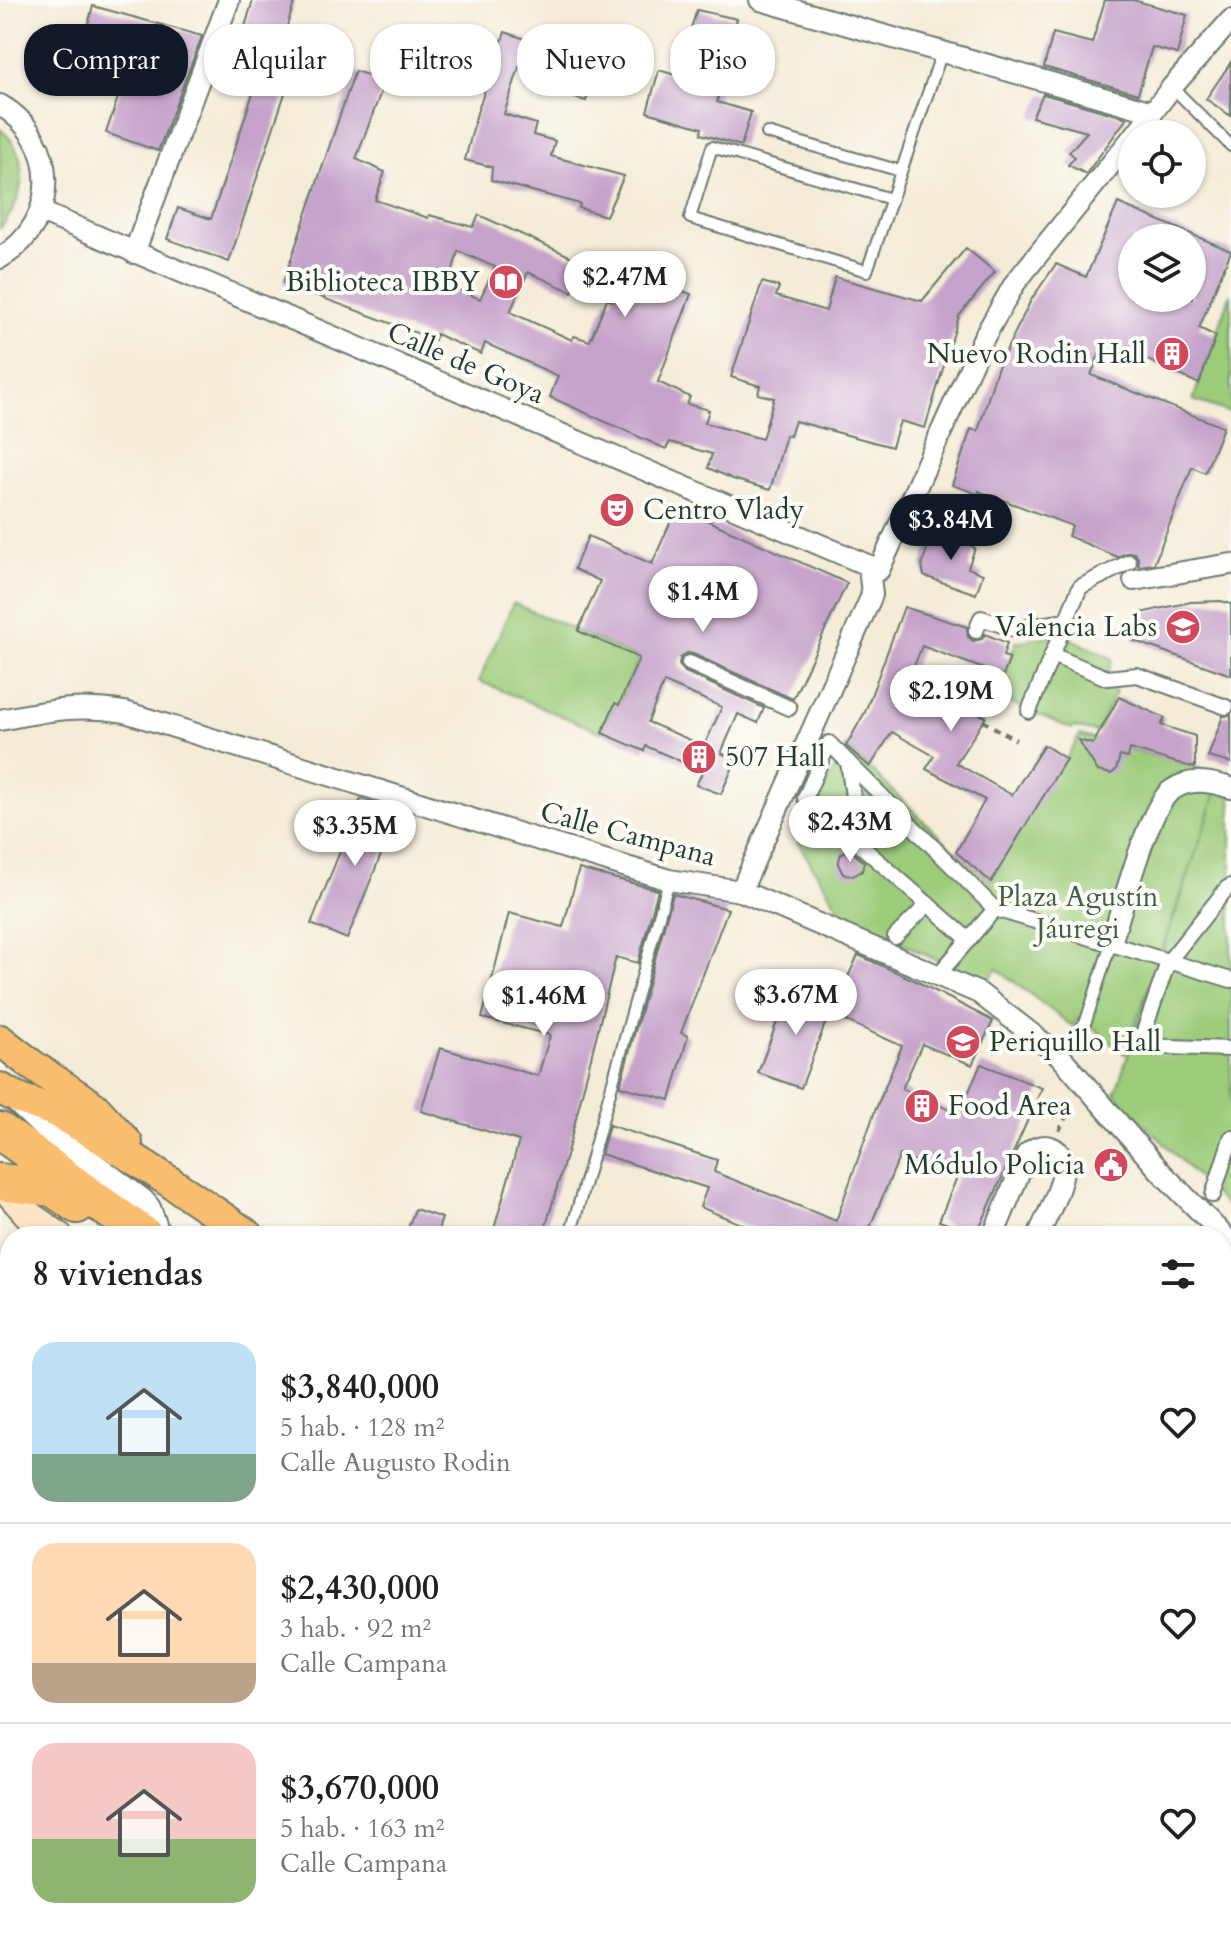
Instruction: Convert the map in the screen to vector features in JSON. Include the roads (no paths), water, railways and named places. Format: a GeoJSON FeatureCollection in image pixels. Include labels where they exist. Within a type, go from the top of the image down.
{"type":"FeatureCollection","features":[{"type":"Feature","properties":{"kind":"highway"},"geometry":{"type":"LineString","coordinates":[[0,1131],[131,1226]]}},
{"type":"Feature","properties":{"kind":"highway"},"geometry":{"type":"LineString","coordinates":[[0,1182],[53,1188],[108,1226]]}},
{"type":"Feature","properties":{"kind":"main road"},"geometry":{"type":"LineString","coordinates":[[0,1040],[94,1107],[147,1165]]}},
{"type":"Feature","properties":{"kind":"main road"},"geometry":{"type":"LineString","coordinates":[[7,1093],[58,1113],[147,1165],[235,1226]]}},
{"type":"Feature","properties":{"kind":"main road"},"geometry":{"type":"LineString","coordinates":[[0,1182],[31,1217],[44,1226]]}},
{"type":"Feature","properties":{"kind":"street"},"geometry":{"type":"LineString","coordinates":[[134,253],[229,0]]}},
{"type":"Feature","properties":{"kind":"street"},"geometry":{"type":"LineString","coordinates":[[760,0],[1153,112]]}},
{"type":"Feature","properties":{"kind":"street"},"geometry":{"type":"LineString","coordinates":[[1147,120],[1231,20]]}},
{"type":"Feature","properties":{"kind":"street"},"geometry":{"type":"LineString","coordinates":[[0,105],[21,119],[38,144],[46,173],[41,212],[23,239],[0,258]]}},
{"type":"Feature","properties":{"kind":"street"},"geometry":{"type":"LineString","coordinates":[[741,891],[872,595],[869,566],[879,570],[983,339],[1015,283],[1118,156]]}},
{"type":"Feature","properties":{"kind":"street","name":"Calle de Goya"},"geometry":{"type":"LineString","coordinates":[[41,212],[869,566]]}},
{"type":"Feature","properties":{"kind":"street"},"geometry":{"type":"LineString","coordinates":[[1029,711],[1080,587],[1132,571],[1231,564]]}},
{"type":"Feature","properties":{"kind":"street"},"geometry":{"type":"LineString","coordinates":[[976,631],[981,618],[1014,629],[1066,621]]}},
{"type":"Feature","properties":{"kind":"street"},"geometry":{"type":"LineString","coordinates":[[1052,655],[1107,678],[1137,675],[1226,707]]}},
{"type":"Feature","properties":{"kind":"street"},"geometry":{"type":"LineString","coordinates":[[689,663],[789,708]]}},
{"type":"Feature","properties":{"kind":"street","name":"Calle Campana"},"geometry":{"type":"LineString","coordinates":[[0,720],[63,708],[94,707],[125,712],[669,880],[741,891],[979,993],[1060,1056],[1161,1172],[1214,1226]]}},
{"type":"Feature","properties":{"kind":"street"},"geometry":{"type":"LineString","coordinates":[[969,940],[805,798],[829,743],[995,909],[1231,980]]}},
{"type":"Feature","properties":{"kind":"street"},"geometry":{"type":"LineString","coordinates":[[847,762],[860,845]]}},
{"type":"Feature","properties":{"kind":"street"},"geometry":{"type":"LineString","coordinates":[[1111,943],[1153,815],[1166,794],[1192,782],[1212,782],[1231,788]]}},
{"type":"Feature","properties":{"kind":"street"},"geometry":{"type":"LineString","coordinates":[[1230,892],[1168,962],[1139,1046],[1231,1049]]}},
{"type":"Feature","properties":{"kind":"street"},"geometry":{"type":"LineString","coordinates":[[895,937],[928,904]]}},
{"type":"Feature","properties":{"kind":"street"},"geometry":{"type":"LineString","coordinates":[[938,975],[995,909]]}},
{"type":"Feature","properties":{"kind":"street"},"geometry":{"type":"LineString","coordinates":[[7,1093],[51,1133],[142,1201],[154,1226]]}},
{"type":"Feature","properties":{"kind":"street"},"geometry":{"type":"LineString","coordinates":[[1213,1195],[1231,1138]]}},
{"type":"Feature","properties":{"kind":"street"},"geometry":{"type":"LineString","coordinates":[[997,1226],[1027,1154],[1038,1147],[1051,1147],[1062,1156],[1064,1169],[1042,1226]]}},
{"type":"Feature","properties":{"kind":"lane"},"geometry":{"type":"LineString","coordinates":[[891,199],[712,147],[690,218],[867,271],[942,52]]}},
{"type":"Feature","properties":{"kind":"lane"},"geometry":{"type":"LineString","coordinates":[[1172,87],[1231,146]]}},
{"type":"Feature","properties":{"kind":"lane"},"geometry":{"type":"LineString","coordinates":[[767,133],[901,171]]}},
{"type":"Feature","properties":{"kind":"lane"},"geometry":{"type":"LineString","coordinates":[[573,1226],[669,880]]}},
{"type":"Feature","properties":{"kind":"lane"},"geometry":{"type":"LineString","coordinates":[[1060,1056],[1086,1021],[1111,943]]}},
{"type":"Feature","properties":{"kind":"place","name":"Biblioteca IBBY"},"geometry":{"type":"Point","coordinates":[506,282]}},
{"type":"Feature","properties":{"kind":"place","name":"Nuevo Rodin Hall"},"geometry":{"type":"Point","coordinates":[1172,354]}},
{"type":"Feature","properties":{"kind":"place","name":"Centro Vlady"},"geometry":{"type":"Point","coordinates":[617,510]}},
{"type":"Feature","properties":{"kind":"place","name":"Valencia Labs"},"geometry":{"type":"Point","coordinates":[1183,627]}},
{"type":"Feature","properties":{"kind":"place","name":"507 Hall"},"geometry":{"type":"Point","coordinates":[699,757]}},
{"type":"Feature","properties":{"kind":"place","name":"Periquillo Hall"},"geometry":{"type":"Point","coordinates":[963,1042]}},
{"type":"Feature","properties":{"kind":"place","name":"Food Area"},"geometry":{"type":"Point","coordinates":[922,1106]}},
{"type":"Feature","properties":{"kind":"place","name":"Módulo Policia"},"geometry":{"type":"Point","coordinates":[1111,1165]}},
{"type":"Feature","properties":{"kind":"park label","name":"Plaza Agustín Jáuregi"},"geometry":{"type":"Point","coordinates":[1078,913]}}]}
